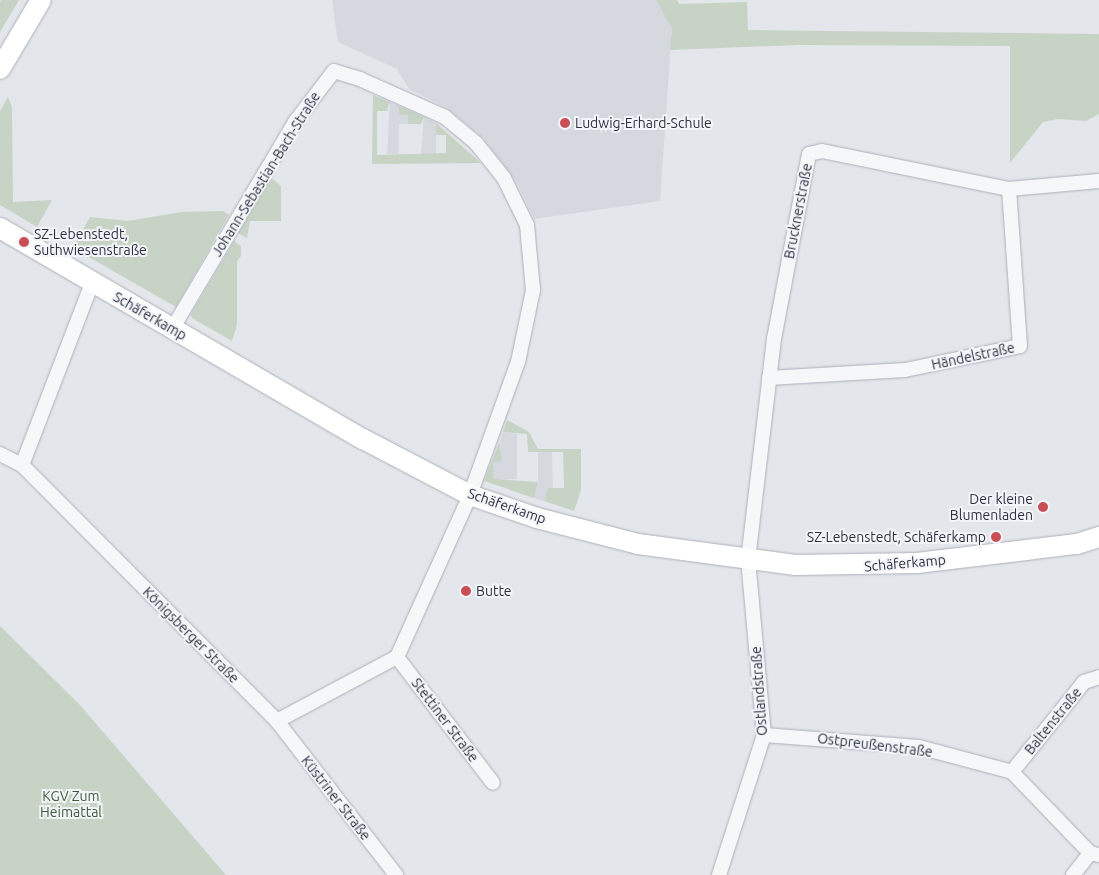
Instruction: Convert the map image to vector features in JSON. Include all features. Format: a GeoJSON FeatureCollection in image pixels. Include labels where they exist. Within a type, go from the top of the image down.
{"type":"FeatureCollection","features":[{"type":"Feature","properties":{"kind":"street"},"geometry":{"type":"LineString","coordinates":[[0,69],[41,0]]}},
{"type":"Feature","properties":{"kind":"street","name":"Johann-Sebastian-Bach-Straße"},"geometry":{"type":"LineString","coordinates":[[172,329],[294,122],[327,75],[334,71],[360,79],[445,118],[476,143],[504,178],[526,225],[533,290],[518,362],[470,495]]}},
{"type":"Feature","properties":{"kind":"street","name":"Brucknerstraße"},"geometry":{"type":"LineString","coordinates":[[748,560],[769,378],[809,154],[822,150],[1009,189],[1099,181]]}},
{"type":"Feature","properties":{"kind":"street","name":"Händelstraße"},"geometry":{"type":"LineString","coordinates":[[769,378],[905,370],[1020,346],[1009,189]]}},
{"type":"Feature","properties":{"kind":"street","name":"Schäferkamp"},"geometry":{"type":"LineString","coordinates":[[0,228],[172,329],[470,495],[638,544],[748,560],[864,567],[1078,544],[1099,546]]}},
{"type":"Feature","properties":{"kind":"street"},"geometry":{"type":"LineString","coordinates":[[22,465],[92,283]]}},
{"type":"Feature","properties":{"kind":"street","name":"Königsberger Straße"},"geometry":{"type":"LineString","coordinates":[[0,454],[22,465],[277,721]]}},
{"type":"Feature","properties":{"kind":"street"},"geometry":{"type":"LineString","coordinates":[[277,721],[397,657],[470,495]]}},
{"type":"Feature","properties":{"kind":"street","name":"Schäferkamp"},"geometry":{"type":"LineString","coordinates":[[1078,544],[1099,537]]}},
{"type":"Feature","properties":{"kind":"street","name":"Ostlandstraße"},"geometry":{"type":"LineString","coordinates":[[719,875],[764,735],[748,560]]}},
{"type":"Feature","properties":{"kind":"street","name":"Stettiner Straße"},"geometry":{"type":"LineString","coordinates":[[397,657],[493,783]]}},
{"type":"Feature","properties":{"kind":"street","name":"Baltenstraße"},"geometry":{"type":"LineString","coordinates":[[1012,772],[1084,682],[1099,677]]}},
{"type":"Feature","properties":{"kind":"street","name":"Küstriner Straße"},"geometry":{"type":"LineString","coordinates":[[277,721],[396,875]]}},
{"type":"Feature","properties":{"kind":"street","name":"Ostpreußenstraße"},"geometry":{"type":"LineString","coordinates":[[764,735],[919,747],[1012,772]]}},
{"type":"Feature","properties":{"kind":"street"},"geometry":{"type":"LineString","coordinates":[[1012,772],[1095,854],[1073,875]]}},
{"type":"Feature","properties":{"kind":"shaded area","name":"Ludwig-Erhard-Schule"},"geometry":{"type":"Polygon","coordinates":[[[332,0],[656,0],[672,29],[660,201],[534,219],[517,183],[484,139],[447,108],[409,89],[397,69],[338,42],[332,0]]]}},
{"type":"Feature","properties":{"kind":"shaded area"},"geometry":{"type":"Polygon","coordinates":[[[390,102],[399,106],[399,115],[408,115],[408,124],[399,124],[399,154],[387,154],[390,102]]]}},
{"type":"Feature","properties":{"kind":"shaded area"},"geometry":{"type":"Polygon","coordinates":[[[424,117],[436,123],[436,154],[421,154],[424,117]]]}},
{"type":"Feature","properties":{"kind":"shaded area"},"geometry":{"type":"Polygon","coordinates":[[[503,432],[517,434],[517,479],[494,480],[493,462],[503,432]]]}},
{"type":"Feature","properties":{"kind":"shaded area"},"geometry":{"type":"Polygon","coordinates":[[[538,452],[552,452],[553,488],[548,488],[544,501],[534,498],[538,482],[538,452]]]}},
{"type":"Feature","properties":{"kind":"green space"},"geometry":{"type":"Polygon","coordinates":[[[1,0],[19,0],[0,32],[0,2],[1,0]]]}},
{"type":"Feature","properties":{"kind":"green space"},"geometry":{"type":"Polygon","coordinates":[[[656,0],[677,0],[679,4],[747,2],[748,30],[1099,34],[1099,114],[1086,121],[1058,119],[1043,122],[1010,163],[1010,46],[798,45],[670,50],[672,29],[656,0]]]}},
{"type":"Feature","properties":{"kind":"green space"},"geometry":{"type":"Polygon","coordinates":[[[373,95],[390,102],[387,111],[377,111],[377,155],[446,153],[446,135],[436,135],[436,123],[481,163],[372,164],[373,95]]]}},
{"type":"Feature","properties":{"kind":"green space"},"geometry":{"type":"Polygon","coordinates":[[[8,97],[12,107],[13,202],[52,200],[37,227],[0,205],[0,111],[8,97]]]}},
{"type":"Feature","properties":{"kind":"green space"},"geometry":{"type":"Polygon","coordinates":[[[399,106],[424,117],[421,124],[408,124],[408,115],[399,115],[399,106]]]}},
{"type":"Feature","properties":{"kind":"green space"},"geometry":{"type":"Polygon","coordinates":[[[271,178],[281,186],[281,221],[250,221],[247,238],[238,233],[271,178]]]}},
{"type":"Feature","properties":{"kind":"green space"},"geometry":{"type":"Polygon","coordinates":[[[223,211],[229,215],[176,307],[73,248],[90,217],[127,221],[182,212],[223,211]]]}},
{"type":"Feature","properties":{"kind":"green space"},"geometry":{"type":"Polygon","coordinates":[[[234,241],[241,246],[241,256],[237,261],[237,325],[232,341],[192,318],[191,314],[234,241]]]}},
{"type":"Feature","properties":{"kind":"green space"},"geometry":{"type":"Polygon","coordinates":[[[507,420],[529,432],[538,449],[581,449],[581,490],[574,511],[544,501],[548,488],[564,488],[563,452],[528,452],[527,434],[503,432],[507,420]]]}},
{"type":"Feature","properties":{"kind":"green space"},"geometry":{"type":"Polygon","coordinates":[[[499,443],[502,461],[493,462],[494,479],[538,482],[534,498],[484,481],[499,443]]]}},
{"type":"Feature","properties":{"kind":"green space","name":"KGV Zum Heimattal"},"geometry":{"type":"Polygon","coordinates":[[[0,626],[79,704],[226,875],[0,875],[0,626]]]}},
{"type":"Feature","properties":{"kind":"place","name":"Ludwig-Erhard-Schule"},"geometry":{"type":"Point","coordinates":[565,123]}},
{"type":"Feature","properties":{"kind":"place","name":"SZ-Lebenstedt, Suthwiesenstraße"},"geometry":{"type":"Point","coordinates":[24,242]}},
{"type":"Feature","properties":{"kind":"place","name":"Der kleine Blumenladen"},"geometry":{"type":"Point","coordinates":[1043,507]}},
{"type":"Feature","properties":{"kind":"place","name":"SZ-Lebenstedt, Schäferkamp"},"geometry":{"type":"Point","coordinates":[996,537]}},
{"type":"Feature","properties":{"kind":"place","name":"Butte"},"geometry":{"type":"Point","coordinates":[466,591]}}]}
